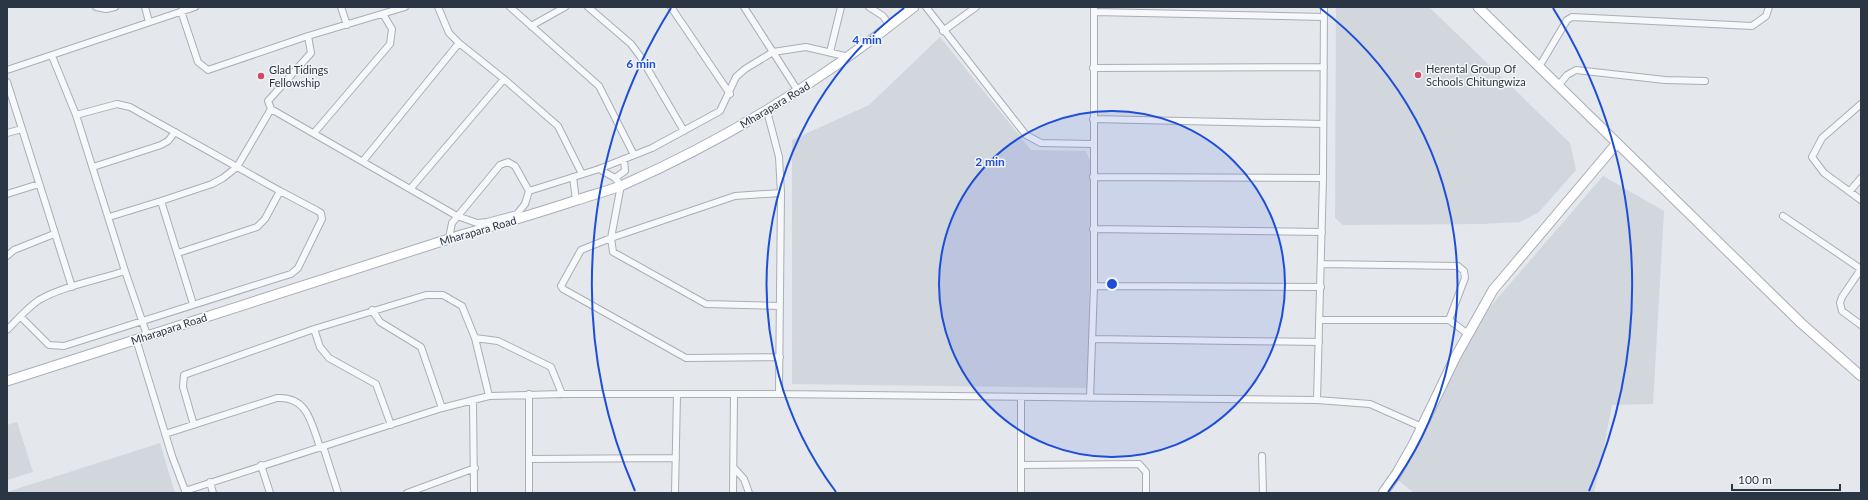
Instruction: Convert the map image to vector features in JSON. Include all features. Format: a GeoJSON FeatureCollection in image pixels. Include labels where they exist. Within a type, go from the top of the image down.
{"type":"FeatureCollection","features":[{"type":"Feature","properties":{"kind":"main road","name":"Mharapara Road"},"geometry":{"type":"LineString","coordinates":[[7,381],[450,238],[533,215],[621,185],[690,153],[767,111],[849,57],[914,7]]}},
{"type":"Feature","properties":{"kind":"main road"},"geometry":{"type":"LineString","coordinates":[[1478,7],[1801,323],[1861,376]]}},
{"type":"Feature","properties":{"kind":"main road"},"geometry":{"type":"LineString","coordinates":[[1382,493],[1397,473],[1422,427],[1468,334],[1493,290],[1617,143]]}},
{"type":"Feature","properties":{"kind":"street"},"geometry":{"type":"LineString","coordinates":[[96,7],[106,9],[115,7]]}},
{"type":"Feature","properties":{"kind":"street"},"geometry":{"type":"LineString","coordinates":[[145,7],[149,22]]}},
{"type":"Feature","properties":{"kind":"street"},"geometry":{"type":"LineString","coordinates":[[7,70],[195,7]]}},
{"type":"Feature","properties":{"kind":"street"},"geometry":{"type":"LineString","coordinates":[[341,7],[347,25]]}},
{"type":"Feature","properties":{"kind":"street"},"geometry":{"type":"LineString","coordinates":[[181,11],[198,62],[208,70],[308,36],[405,7]]}},
{"type":"Feature","properties":{"kind":"street"},"geometry":{"type":"LineString","coordinates":[[438,7],[449,33],[459,43],[504,79],[558,126],[582,174]]}},
{"type":"Feature","properties":{"kind":"street"},"geometry":{"type":"LineString","coordinates":[[510,7],[599,86],[634,155]]}},
{"type":"Feature","properties":{"kind":"street"},"geometry":{"type":"LineString","coordinates":[[531,26],[565,7]]}},
{"type":"Feature","properties":{"kind":"street"},"geometry":{"type":"LineString","coordinates":[[588,7],[631,44],[640,56],[684,131]]}},
{"type":"Feature","properties":{"kind":"street"},"geometry":{"type":"LineString","coordinates":[[671,7],[730,94]]}},
{"type":"Feature","properties":{"kind":"street"},"geometry":{"type":"LineString","coordinates":[[744,7],[798,91]]}},
{"type":"Feature","properties":{"kind":"street"},"geometry":{"type":"LineString","coordinates":[[830,52],[841,7]]}},
{"type":"Feature","properties":{"kind":"street"},"geometry":{"type":"LineString","coordinates":[[869,7],[883,16],[890,26]]}},
{"type":"Feature","properties":{"kind":"street"},"geometry":{"type":"LineString","coordinates":[[926,7],[1026,135],[1041,143],[1093,144]]}},
{"type":"Feature","properties":{"kind":"street"},"geometry":{"type":"LineString","coordinates":[[943,30],[976,7]]}},
{"type":"Feature","properties":{"kind":"street"},"geometry":{"type":"LineString","coordinates":[[1317,400],[1323,178],[1324,7]]}},
{"type":"Feature","properties":{"kind":"street"},"geometry":{"type":"LineString","coordinates":[[1539,67],[1566,20],[1572,17],[1752,26],[1766,16],[1769,7]]}},
{"type":"Feature","properties":{"kind":"street"},"geometry":{"type":"LineString","coordinates":[[1090,398],[1094,286],[1094,10],[1324,17]]}},
{"type":"Feature","properties":{"kind":"street"},"geometry":{"type":"LineString","coordinates":[[314,134],[390,44],[392,29],[383,14]]}},
{"type":"Feature","properties":{"kind":"street"},"geometry":{"type":"LineString","coordinates":[[308,36],[311,53],[268,101],[271,108],[457,216],[477,223],[487,222],[517,214],[525,204],[529,191],[515,166],[508,162],[500,165],[457,216],[452,223],[450,238]]}},
{"type":"Feature","properties":{"kind":"street"},"geometry":{"type":"LineString","coordinates":[[363,161],[459,43]]}},
{"type":"Feature","properties":{"kind":"street"},"geometry":{"type":"LineString","coordinates":[[529,191],[599,169],[652,148],[720,111],[730,94],[736,77],[773,52],[806,47],[849,57]]}},
{"type":"Feature","properties":{"kind":"street"},"geometry":{"type":"LineString","coordinates":[[52,56],[76,116],[109,217],[140,321],[147,335]]}},
{"type":"Feature","properties":{"kind":"street"},"geometry":{"type":"LineString","coordinates":[[1093,68],[1324,67]]}},
{"type":"Feature","properties":{"kind":"street"},"geometry":{"type":"LineString","coordinates":[[1558,86],[1567,75],[1576,70],[1664,80],[1705,82]]}},
{"type":"Feature","properties":{"kind":"street"},"geometry":{"type":"LineString","coordinates":[[411,188],[504,79]]}},
{"type":"Feature","properties":{"kind":"street"},"geometry":{"type":"LineString","coordinates":[[7,82],[72,287]]}},
{"type":"Feature","properties":{"kind":"street"},"geometry":{"type":"LineString","coordinates":[[21,317],[49,345],[56,347],[64,346],[193,304],[286,276],[298,268],[322,219],[321,212],[280,191],[130,107],[117,104],[76,116]]}},
{"type":"Feature","properties":{"kind":"street"},"geometry":{"type":"LineString","coordinates":[[1861,104],[1822,138],[1812,157],[1824,173],[1861,200]]}},
{"type":"Feature","properties":{"kind":"street"},"geometry":{"type":"LineString","coordinates":[[109,217],[212,184],[223,178],[237,167],[271,108]]}},
{"type":"Feature","properties":{"kind":"street"},"geometry":{"type":"LineString","coordinates":[[767,111],[779,157],[781,193],[779,394]]}},
{"type":"Feature","properties":{"kind":"street"},"geometry":{"type":"LineString","coordinates":[[1093,119],[1323,124]]}},
{"type":"Feature","properties":{"kind":"street"},"geometry":{"type":"LineString","coordinates":[[7,133],[22,129]]}},
{"type":"Feature","properties":{"kind":"street"},"geometry":{"type":"LineString","coordinates":[[93,167],[161,145],[168,142],[175,132]]}},
{"type":"Feature","properties":{"kind":"street"},"geometry":{"type":"LineString","coordinates":[[615,178],[625,171],[624,159]]}},
{"type":"Feature","properties":{"kind":"street"},"geometry":{"type":"LineString","coordinates":[[599,169],[615,178],[621,185],[610,238],[613,252],[706,304],[779,306]]}},
{"type":"Feature","properties":{"kind":"street"},"geometry":{"type":"LineString","coordinates":[[573,177],[576,200]]}},
{"type":"Feature","properties":{"kind":"street"},"geometry":{"type":"LineString","coordinates":[[1093,177],[1323,178]]}},
{"type":"Feature","properties":{"kind":"street"},"geometry":{"type":"LineString","coordinates":[[1850,191],[1861,178]]}},
{"type":"Feature","properties":{"kind":"street"},"geometry":{"type":"LineString","coordinates":[[7,194],[39,184]]}},
{"type":"Feature","properties":{"kind":"street"},"geometry":{"type":"LineString","coordinates":[[178,253],[257,227],[265,219],[280,191]]}},
{"type":"Feature","properties":{"kind":"street"},"geometry":{"type":"LineString","coordinates":[[780,357],[686,358],[560,286],[581,250],[610,238],[736,196],[781,193]]}},
{"type":"Feature","properties":{"kind":"street"},"geometry":{"type":"LineString","coordinates":[[161,201],[193,304]]}},
{"type":"Feature","properties":{"kind":"street"},"geometry":{"type":"LineString","coordinates":[[1783,216],[1861,269],[1842,296],[1840,303],[1842,311],[1861,325]]}},
{"type":"Feature","properties":{"kind":"street"},"geometry":{"type":"LineString","coordinates":[[1093,229],[1322,232]]}},
{"type":"Feature","properties":{"kind":"street"},"geometry":{"type":"LineString","coordinates":[[7,256],[14,250],[54,234]]}},
{"type":"Feature","properties":{"kind":"street"},"geometry":{"type":"LineString","coordinates":[[1321,264],[1458,266],[1464,271],[1465,278],[1449,320]]}},
{"type":"Feature","properties":{"kind":"street"},"geometry":{"type":"LineString","coordinates":[[7,330],[39,300],[54,293],[125,271]]}},
{"type":"Feature","properties":{"kind":"street"},"geometry":{"type":"LineString","coordinates":[[1094,286],[1321,287]]}},
{"type":"Feature","properties":{"kind":"street"},"geometry":{"type":"LineString","coordinates":[[194,425],[183,387],[184,375],[314,329],[426,294],[443,295],[462,306],[475,338],[489,396]]}},
{"type":"Feature","properties":{"kind":"street"},"geometry":{"type":"LineString","coordinates":[[372,310],[380,322],[421,347],[442,408]]}},
{"type":"Feature","properties":{"kind":"street"},"geometry":{"type":"LineString","coordinates":[[1320,320],[1449,320],[1468,334]]}},
{"type":"Feature","properties":{"kind":"street"},"geometry":{"type":"LineString","coordinates":[[314,329],[320,347],[329,358],[376,384],[391,425]]}},
{"type":"Feature","properties":{"kind":"street"},"geometry":{"type":"LineString","coordinates":[[475,338],[498,341],[551,366],[562,394]]}},
{"type":"Feature","properties":{"kind":"street"},"geometry":{"type":"LineString","coordinates":[[136,339],[172,456],[186,492],[210,482],[322,446],[442,408],[489,396],[530,394],[779,394],[1021,398],[1317,400],[1370,404],[1422,427]]}},
{"type":"Feature","properties":{"kind":"street"},"geometry":{"type":"LineString","coordinates":[[1092,339],[1319,342]]}},
{"type":"Feature","properties":{"kind":"street"},"geometry":{"type":"LineString","coordinates":[[529,493],[530,394]]}},
{"type":"Feature","properties":{"kind":"street"},"geometry":{"type":"LineString","coordinates":[[675,493],[677,394]]}},
{"type":"Feature","properties":{"kind":"street"},"geometry":{"type":"LineString","coordinates":[[733,493],[734,394]]}},
{"type":"Feature","properties":{"kind":"street"},"geometry":{"type":"LineString","coordinates":[[165,434],[277,398],[285,397],[299,402],[305,408],[322,446],[338,493]]}},
{"type":"Feature","properties":{"kind":"street"},"geometry":{"type":"LineString","coordinates":[[1021,398],[1021,493]]}},
{"type":"Feature","properties":{"kind":"street"},"geometry":{"type":"LineString","coordinates":[[473,400],[475,468],[474,493]]}},
{"type":"Feature","properties":{"kind":"street"},"geometry":{"type":"LineString","coordinates":[[1262,456],[1263,493]]}},
{"type":"Feature","properties":{"kind":"street"},"geometry":{"type":"LineString","coordinates":[[530,459],[676,458]]}},
{"type":"Feature","properties":{"kind":"street"},"geometry":{"type":"LineString","coordinates":[[1021,465],[1139,464],[1146,472],[1146,493]]}},
{"type":"Feature","properties":{"kind":"street"},"geometry":{"type":"LineString","coordinates":[[262,466],[270,493]]}},
{"type":"Feature","properties":{"kind":"street"},"geometry":{"type":"LineString","coordinates":[[407,493],[475,468]]}},
{"type":"Feature","properties":{"kind":"street"},"geometry":{"type":"LineString","coordinates":[[734,468],[744,478],[749,493]]}},
{"type":"Feature","properties":{"kind":"street"},"geometry":{"type":"LineString","coordinates":[[210,482],[213,493]]}},
{"type":"Feature","properties":{"kind":"shaded area","name":"Herental Group Of Schools Chitungwiza"},"geometry":{"type":"Polygon","coordinates":[[[1336,7],[1429,7],[1570,143],[1576,170],[1539,212],[1520,222],[1483,224],[1343,225],[1335,218],[1336,7]]]}},
{"type":"Feature","properties":{"kind":"shaded area"},"geometry":{"type":"Polygon","coordinates":[[[940,37],[1031,150],[1086,151],[1090,161],[1089,388],[792,384],[792,140],[869,105],[940,37]]]}},
{"type":"Feature","properties":{"kind":"shaded area"},"geometry":{"type":"Polygon","coordinates":[[[1603,176],[1664,211],[1653,404],[1612,405],[1594,493],[1414,493],[1398,480],[1483,315],[1603,176]]]}},
{"type":"Feature","properties":{"kind":"shaded area"},"geometry":{"type":"Polygon","coordinates":[[[17,422],[33,472],[7,480],[7,425],[17,422]]]}},
{"type":"Feature","properties":{"kind":"shaded area"},"geometry":{"type":"Polygon","coordinates":[[[160,443],[175,493],[7,493],[7,492],[160,443]]]}},
{"type":"Feature","properties":{"kind":"place","name":"Herental Group Of Schools Chitungwiza"},"geometry":{"type":"Point","coordinates":[1418,75]}},
{"type":"Feature","properties":{"kind":"place","name":"Glad Tidings Fellowship"},"geometry":{"type":"Point","coordinates":[261,76]}}]}
